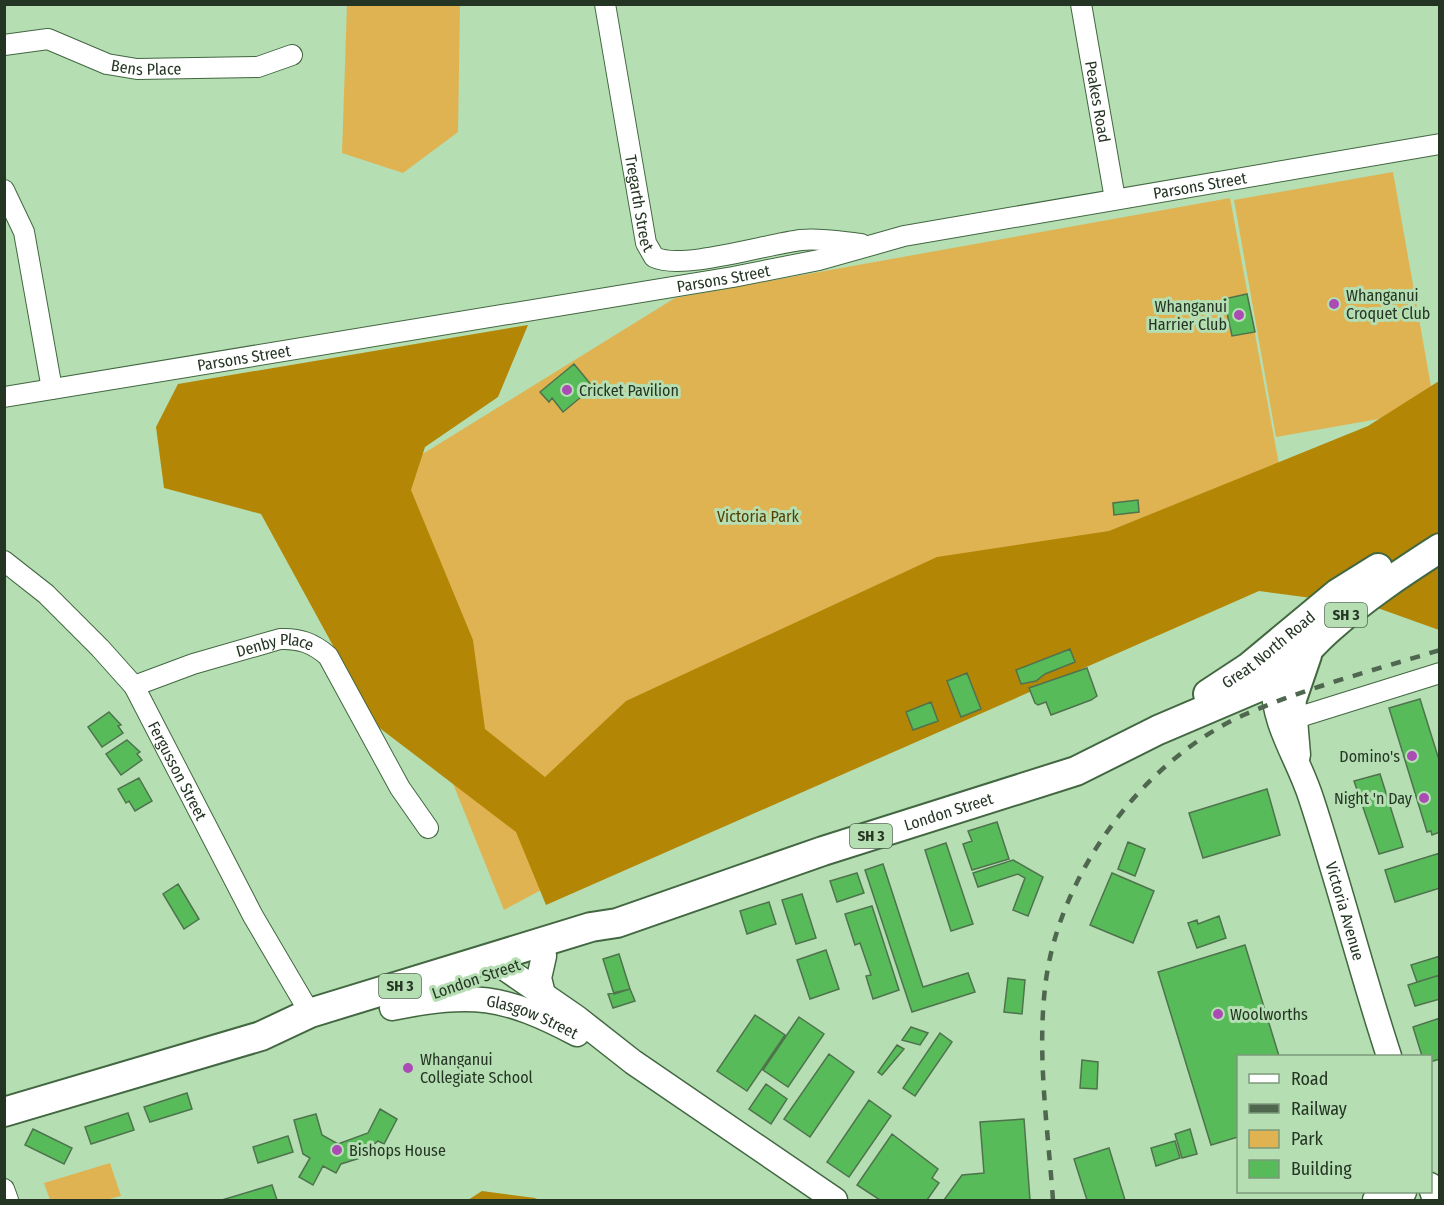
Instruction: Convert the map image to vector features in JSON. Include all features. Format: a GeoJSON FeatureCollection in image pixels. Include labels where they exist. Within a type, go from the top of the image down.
{"type":"FeatureCollection","features":[{"type":"Feature","properties":{"kind":"highway","name":"Great North Road"},"geometry":{"type":"LineString","coordinates":[[1158,730],[1250,667],[1338,593],[1440,534]]}},
{"type":"Feature","properties":{"kind":"highway","name":"Great North Road"},"geometry":{"type":"LineString","coordinates":[[1287,698],[1311,647],[1383,584],[1440,548]]}},
{"type":"Feature","properties":{"kind":"highway"},"geometry":{"type":"LineString","coordinates":[[1287,698],[1283,657],[1302,636],[1336,610],[1383,584]]}},
{"type":"Feature","properties":{"kind":"highway","name":"London Street"},"geometry":{"type":"LineString","coordinates":[[261,1036],[316,1029],[392,1008],[591,927],[617,923],[823,850],[1076,771],[1158,730],[1287,698]]}},
{"type":"Feature","properties":{"kind":"highway","name":"London Street"},"geometry":{"type":"LineString","coordinates":[[4,1112],[261,1036],[310,1013],[498,964],[544,956],[597,937],[617,923]]}},
{"type":"Feature","properties":{"kind":"main road","name":"Victoria Avenue"},"geometry":{"type":"LineString","coordinates":[[1299,766],[1279,726],[1273,704],[1287,698],[1299,766],[1389,1055]]}},
{"type":"Feature","properties":{"kind":"main road"},"geometry":{"type":"LineString","coordinates":[[543,994],[539,978],[544,956]]}},
{"type":"Feature","properties":{"kind":"main road","name":"Glasgow Street"},"geometry":{"type":"LineString","coordinates":[[498,964],[543,994],[633,1062],[835,1200]]}},
{"type":"Feature","properties":{"kind":"main road","name":"Glasgow Street"},"geometry":{"type":"LineString","coordinates":[[392,1008],[436,999],[459,998],[515,1005],[544,1016],[633,1062]]}},
{"type":"Feature","properties":{"kind":"main road"},"geometry":{"type":"LineString","coordinates":[[1375,1200],[1398,1193]]}},
{"type":"Feature","properties":{"kind":"street","name":"Tregarth Street"},"geometry":{"type":"LineString","coordinates":[[604,4],[645,237],[648,250],[654,257],[661,260],[682,261],[801,240],[869,245]]}},
{"type":"Feature","properties":{"kind":"street","name":"Peakes Road"},"geometry":{"type":"LineString","coordinates":[[1081,4],[1115,200]]}},
{"type":"Feature","properties":{"kind":"street","name":"Bens Place"},"geometry":{"type":"LineString","coordinates":[[4,45],[48,39],[107,64],[137,69],[258,67],[292,55]]}},
{"type":"Feature","properties":{"kind":"street","name":"Parsons Street"},"geometry":{"type":"LineString","coordinates":[[4,397],[733,278],[819,260],[904,236],[1440,144]]}},
{"type":"Feature","properties":{"kind":"street"},"geometry":{"type":"LineString","coordinates":[[4,190],[24,232],[52,389]]}},
{"type":"Feature","properties":{"kind":"street","name":"Fergusson Street"},"geometry":{"type":"LineString","coordinates":[[4,561],[46,594],[134,686],[253,916],[310,1013]]}},
{"type":"Feature","properties":{"kind":"street","name":"Denby Place"},"geometry":{"type":"LineString","coordinates":[[134,686],[193,664],[280,639],[294,638],[308,642],[327,656],[400,788],[428,828]]}},
{"type":"Feature","properties":{"kind":"street","name":"London Street"},"geometry":{"type":"LineString","coordinates":[[1287,698],[1440,673]]}},
{"type":"Feature","properties":{"kind":"street"},"geometry":{"type":"LineString","coordinates":[[4,1189],[8,1200]]}},
{"type":"Feature","properties":{"kind":"green space"},"geometry":{"type":"Polygon","coordinates":[[[347,5],[460,5],[458,132],[403,173],[342,153],[347,5]]]}},
{"type":"Feature","properties":{"kind":"green space","name":"Whanganui Croquet Club"},"geometry":{"type":"Polygon","coordinates":[[[1393,172],[1435,409],[1276,437],[1234,200],[1393,172]]]}},
{"type":"Feature","properties":{"kind":"green space","name":"Victoria Park"},"geometry":{"type":"Polygon","coordinates":[[[1230,198],[1282,481],[794,754],[504,910],[382,608],[408,463],[675,298],[1230,198]]]}},
{"type":"Feature","properties":{"kind":"green space"},"geometry":{"type":"Polygon","coordinates":[[[110,1163],[121,1196],[105,1200],[50,1200],[44,1183],[110,1163]]]}},
{"type":"Feature","properties":{"kind":"shaded area"},"geometry":{"type":"Polygon","coordinates":[[[528,325],[498,397],[425,447],[411,490],[473,640],[485,729],[545,777],[626,701],[937,557],[1109,531],[1368,426],[1439,381],[1439,630],[1372,606],[1259,591],[546,905],[516,832],[377,726],[261,514],[164,488],[156,427],[178,384],[528,325]]]}},
{"type":"Feature","properties":{"kind":"shaded area"},"geometry":{"type":"Polygon","coordinates":[[[482,1191],[535,1198],[539,1200],[468,1200],[482,1191]]]}},
{"type":"Feature","properties":{"kind":"building","name":"Whanganui Harrier Club"},"geometry":{"type":"Polygon","coordinates":[[[1247,294],[1255,332],[1232,336],[1224,299],[1247,294]]]}},
{"type":"Feature","properties":{"kind":"building","name":"Cricket Pavilion"},"geometry":{"type":"Polygon","coordinates":[[[574,364],[593,387],[563,412],[552,398],[549,402],[540,392],[574,364]]]}},
{"type":"Feature","properties":{"kind":"building"},"geometry":{"type":"Polygon","coordinates":[[[1138,500],[1139,512],[1114,515],[1113,503],[1138,500]]]}},
{"type":"Feature","properties":{"kind":"building"},"geometry":{"type":"Polygon","coordinates":[[[1070,649],[1075,662],[1045,674],[1036,681],[1021,684],[1016,670],[1070,649]]]}},
{"type":"Feature","properties":{"kind":"building"},"geometry":{"type":"Polygon","coordinates":[[[1087,668],[1097,696],[1051,715],[1046,702],[1038,705],[1035,703],[1029,688],[1087,668]]]}},
{"type":"Feature","properties":{"kind":"building"},"geometry":{"type":"Polygon","coordinates":[[[967,673],[981,709],[961,717],[947,681],[967,673]]]}},
{"type":"Feature","properties":{"kind":"building"},"geometry":{"type":"Polygon","coordinates":[[[1420,699],[1440,763],[1440,832],[1432,835],[1431,831],[1427,832],[1389,708],[1420,699]]]}},
{"type":"Feature","properties":{"kind":"building"},"geometry":{"type":"Polygon","coordinates":[[[931,702],[938,721],[913,730],[906,712],[931,702]]]}},
{"type":"Feature","properties":{"kind":"building"},"geometry":{"type":"Polygon","coordinates":[[[109,712],[121,725],[118,726],[123,733],[102,747],[88,727],[109,712]]]}},
{"type":"Feature","properties":{"kind":"building"},"geometry":{"type":"Polygon","coordinates":[[[127,740],[140,752],[137,754],[142,760],[121,775],[106,754],[127,740]]]}},
{"type":"Feature","properties":{"kind":"building"},"geometry":{"type":"Polygon","coordinates":[[[1380,774],[1403,847],[1379,854],[1354,781],[1380,774]]]}},
{"type":"Feature","properties":{"kind":"building"},"geometry":{"type":"Polygon","coordinates":[[[139,778],[152,801],[135,811],[129,801],[126,803],[118,789],[139,778]]]}},
{"type":"Feature","properties":{"kind":"building"},"geometry":{"type":"Polygon","coordinates":[[[1267,789],[1280,835],[1203,858],[1189,813],[1267,789]]]}},
{"type":"Feature","properties":{"kind":"building"},"geometry":{"type":"Polygon","coordinates":[[[997,822],[1009,859],[972,870],[963,844],[972,841],[968,831],[997,822]]]}},
{"type":"Feature","properties":{"kind":"building"},"geometry":{"type":"Polygon","coordinates":[[[1128,842],[1145,849],[1135,876],[1118,869],[1128,842]]]}},
{"type":"Feature","properties":{"kind":"building"},"geometry":{"type":"Polygon","coordinates":[[[946,843],[973,924],[951,931],[925,850],[946,843]]]}},
{"type":"Feature","properties":{"kind":"building"},"geometry":{"type":"Polygon","coordinates":[[[1440,853],[1440,888],[1395,902],[1385,870],[1440,853]]]}},
{"type":"Feature","properties":{"kind":"building"},"geometry":{"type":"Polygon","coordinates":[[[1013,860],[1043,877],[1028,916],[1013,910],[1025,878],[1018,874],[978,887],[973,873],[1013,860]]]}},
{"type":"Feature","properties":{"kind":"building"},"geometry":{"type":"Polygon","coordinates":[[[883,864],[923,987],[968,973],[975,992],[912,1012],[865,870],[883,864]]]}},
{"type":"Feature","properties":{"kind":"building"},"geometry":{"type":"Polygon","coordinates":[[[857,873],[864,893],[837,902],[830,881],[857,873]]]}},
{"type":"Feature","properties":{"kind":"building"},"geometry":{"type":"Polygon","coordinates":[[[1112,873],[1154,891],[1133,943],[1090,925],[1112,873]]]}},
{"type":"Feature","properties":{"kind":"building"},"geometry":{"type":"Polygon","coordinates":[[[178,884],[199,919],[184,929],[163,894],[178,884]]]}},
{"type":"Feature","properties":{"kind":"building"},"geometry":{"type":"Polygon","coordinates":[[[802,894],[816,938],[796,944],[782,900],[802,894]]]}},
{"type":"Feature","properties":{"kind":"building"},"geometry":{"type":"Polygon","coordinates":[[[769,902],[776,924],[747,934],[740,911],[769,902]]]}},
{"type":"Feature","properties":{"kind":"building"},"geometry":{"type":"Polygon","coordinates":[[[872,906],[899,990],[873,999],[866,976],[871,975],[860,943],[855,945],[845,914],[872,906]]]}},
{"type":"Feature","properties":{"kind":"building"},"geometry":{"type":"Polygon","coordinates":[[[1219,916],[1226,938],[1197,948],[1188,923],[1197,920],[1198,924],[1219,916]]]}},
{"type":"Feature","properties":{"kind":"building","name":"Woolworths"},"geometry":{"type":"Polygon","coordinates":[[[1245,945],[1279,1055],[1237,1055],[1237,1137],[1211,1145],[1158,972],[1245,945]]]}},
{"type":"Feature","properties":{"kind":"building"},"geometry":{"type":"Polygon","coordinates":[[[826,950],[839,989],[810,999],[797,960],[826,950]]]}},
{"type":"Feature","properties":{"kind":"building"},"geometry":{"type":"Polygon","coordinates":[[[619,954],[630,989],[614,994],[603,959],[619,954]]]}},
{"type":"Feature","properties":{"kind":"building"},"geometry":{"type":"Polygon","coordinates":[[[1440,956],[1440,975],[1417,982],[1411,965],[1440,956]]]}},
{"type":"Feature","properties":{"kind":"building"},"geometry":{"type":"Polygon","coordinates":[[[1440,975],[1440,999],[1415,1006],[1408,985],[1440,975]]]}},
{"type":"Feature","properties":{"kind":"building"},"geometry":{"type":"Polygon","coordinates":[[[1008,978],[1025,980],[1022,1014],[1004,1012],[1008,978]]]}},
{"type":"Feature","properties":{"kind":"building"},"geometry":{"type":"Polygon","coordinates":[[[630,989],[635,1001],[613,1008],[608,994],[630,989]]]}},
{"type":"Feature","properties":{"kind":"building"},"geometry":{"type":"Polygon","coordinates":[[[755,1015],[785,1035],[747,1091],[717,1071],[755,1015]]]}},
{"type":"Feature","properties":{"kind":"building"},"geometry":{"type":"Polygon","coordinates":[[[799,1017],[824,1034],[788,1087],[763,1070],[799,1017]]]}},
{"type":"Feature","properties":{"kind":"building"},"geometry":{"type":"Polygon","coordinates":[[[1440,1018],[1440,1059],[1432,1061],[1432,1055],[1422,1055],[1413,1027],[1440,1018]]]}},
{"type":"Feature","properties":{"kind":"building"},"geometry":{"type":"Polygon","coordinates":[[[911,1027],[928,1033],[920,1045],[902,1040],[911,1027]]]}},
{"type":"Feature","properties":{"kind":"building"},"geometry":{"type":"Polygon","coordinates":[[[940,1033],[952,1042],[915,1096],[903,1088],[940,1033]]]}},
{"type":"Feature","properties":{"kind":"building"},"geometry":{"type":"Polygon","coordinates":[[[897,1045],[904,1049],[882,1075],[878,1072],[897,1045]]]}},
{"type":"Feature","properties":{"kind":"building"},"geometry":{"type":"Polygon","coordinates":[[[829,1054],[854,1072],[810,1137],[784,1119],[829,1054]]]}},
{"type":"Feature","properties":{"kind":"building"},"geometry":{"type":"Polygon","coordinates":[[[1082,1060],[1098,1062],[1097,1089],[1080,1088],[1082,1060]]]}},
{"type":"Feature","properties":{"kind":"building"},"geometry":{"type":"Polygon","coordinates":[[[766,1084],[787,1099],[771,1124],[749,1109],[766,1084]]]}},
{"type":"Feature","properties":{"kind":"building"},"geometry":{"type":"Polygon","coordinates":[[[187,1093],[192,1109],[150,1122],[144,1107],[187,1093]]]}},
{"type":"Feature","properties":{"kind":"building"},"geometry":{"type":"Polygon","coordinates":[[[869,1100],[891,1116],[849,1177],[827,1162],[869,1100]]]}},
{"type":"Feature","properties":{"kind":"building","name":"Bishops House"},"geometry":{"type":"Polygon","coordinates":[[[380,1109],[397,1119],[384,1144],[378,1141],[371,1147],[373,1154],[341,1164],[336,1173],[323,1166],[313,1185],[299,1177],[310,1158],[303,1154],[294,1120],[316,1114],[322,1135],[338,1144],[368,1133],[380,1109]]]}},
{"type":"Feature","properties":{"kind":"building"},"geometry":{"type":"Polygon","coordinates":[[[128,1113],[134,1130],[91,1144],[85,1127],[128,1113]]]}},
{"type":"Feature","properties":{"kind":"building"},"geometry":{"type":"Polygon","coordinates":[[[1024,1119],[1030,1200],[944,1200],[962,1175],[984,1173],[980,1122],[1024,1119]]]}},
{"type":"Feature","properties":{"kind":"building"},"geometry":{"type":"Polygon","coordinates":[[[33,1129],[72,1148],[64,1164],[25,1145],[33,1129]]]}},
{"type":"Feature","properties":{"kind":"building"},"geometry":{"type":"Polygon","coordinates":[[[1190,1129],[1197,1154],[1182,1158],[1175,1134],[1190,1129]]]}},
{"type":"Feature","properties":{"kind":"building"},"geometry":{"type":"Polygon","coordinates":[[[892,1134],[938,1169],[932,1178],[939,1183],[927,1200],[880,1200],[857,1185],[892,1134]]]}},
{"type":"Feature","properties":{"kind":"building"},"geometry":{"type":"Polygon","coordinates":[[[288,1136],[293,1152],[258,1163],[253,1147],[288,1136]]]}},
{"type":"Feature","properties":{"kind":"building"},"geometry":{"type":"Polygon","coordinates":[[[1175,1141],[1180,1158],[1156,1166],[1151,1148],[1175,1141]]]}},
{"type":"Feature","properties":{"kind":"building"},"geometry":{"type":"Polygon","coordinates":[[[1109,1148],[1125,1200],[1087,1200],[1074,1159],[1109,1148]]]}},
{"type":"Feature","properties":{"kind":"building"},"geometry":{"type":"Polygon","coordinates":[[[272,1185],[277,1200],[222,1200],[272,1185]]]}},
{"type":"Feature","properties":{"kind":"railway"},"geometry":{"type":"LineString","coordinates":[[1053,1200],[1042,1041],[1045,988],[1053,946],[1067,904],[1087,864],[1111,826],[1140,791],[1173,760],[1208,734],[1246,714],[1293,695],[1440,650]]}},
{"type":"Feature","properties":{"kind":"place","name":"Whanganui Croquet Club"},"geometry":{"type":"Point","coordinates":[1334,304]}},
{"type":"Feature","properties":{"kind":"place","name":"Whanganui Harrier Club"},"geometry":{"type":"Point","coordinates":[1239,315]}},
{"type":"Feature","properties":{"kind":"place","name":"Cricket Pavilion"},"geometry":{"type":"Point","coordinates":[567,390]}},
{"type":"Feature","properties":{"kind":"place","name":"Domino's"},"geometry":{"type":"Point","coordinates":[1412,756]}},
{"type":"Feature","properties":{"kind":"place","name":"Night 'n Day"},"geometry":{"type":"Point","coordinates":[1424,798]}},
{"type":"Feature","properties":{"kind":"place","name":"Woolworths"},"geometry":{"type":"Point","coordinates":[1218,1014]}},
{"type":"Feature","properties":{"kind":"place","name":"Whanganui Collegiate School"},"geometry":{"type":"Point","coordinates":[408,1068]}},
{"type":"Feature","properties":{"kind":"place","name":"Bishops House"},"geometry":{"type":"Point","coordinates":[337,1150]}}]}
